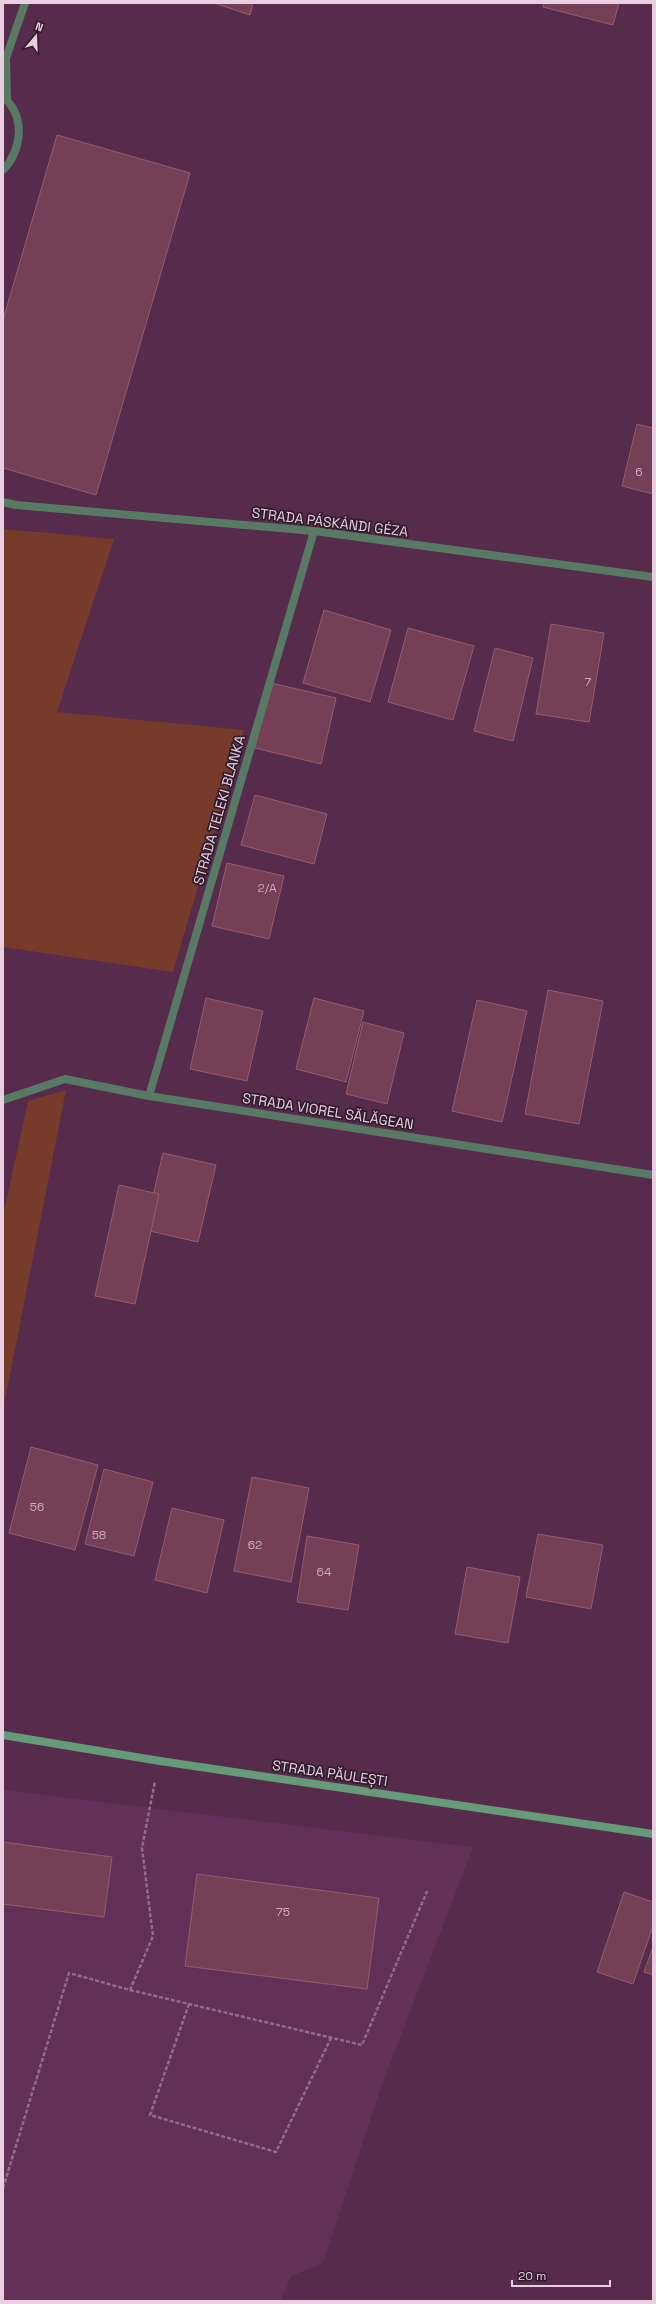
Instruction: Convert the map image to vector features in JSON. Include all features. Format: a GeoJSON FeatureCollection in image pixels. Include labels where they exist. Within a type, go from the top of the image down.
{"type":"FeatureCollection","features":[{"type":"Feature","properties":{"kind":"main road","name":"STRADA PĂULEȘTI"},"geometry":{"type":"LineString","coordinates":[[3,1735],[160,1761],[653,1834]]}},
{"type":"Feature","properties":{"kind":"street"},"geometry":{"type":"LineString","coordinates":[[3,170],[10,163],[17,148],[19,131],[16,115],[5,98],[4,59],[25,3]]}},
{"type":"Feature","properties":{"kind":"street","name":"STRADA PÁSKÁNDI GÉZA"},"geometry":{"type":"LineString","coordinates":[[3,502],[16,505],[314,531],[653,577]]}},
{"type":"Feature","properties":{"kind":"street","name":"STRADA TELEKI BLANKA"},"geometry":{"type":"LineString","coordinates":[[149,1096],[314,531]]}},
{"type":"Feature","properties":{"kind":"street","name":"STRADA VIOREL SĂLĂGEAN"},"geometry":{"type":"LineString","coordinates":[[3,1100],[65,1079],[149,1096],[653,1175]]}},
{"type":"Feature","properties":{"kind":"path"},"geometry":{"type":"LineString","coordinates":[[130,1990],[153,1936],[142,1848],[160,1761]]}},
{"type":"Feature","properties":{"kind":"path"},"geometry":{"type":"LineString","coordinates":[[3,2188],[69,1973],[130,1990],[362,2045],[428,1889]]}},
{"type":"Feature","properties":{"kind":"path"},"geometry":{"type":"LineString","coordinates":[[189,2004],[150,2114],[276,2152],[331,2038]]}},
{"type":"Feature","properties":{"kind":"shaded area"},"geometry":{"type":"Polygon","coordinates":[[[3,529],[114,539],[57,712],[244,730],[173,972],[3,947],[3,529]]]}},
{"type":"Feature","properties":{"kind":"shaded area"},"geometry":{"type":"Polygon","coordinates":[[[66,1090],[3,1410],[3,1216],[28,1101],[66,1090]]]}},
{"type":"Feature","properties":{"kind":"shaded area"},"geometry":{"type":"Polygon","coordinates":[[[3,1790],[473,1847],[380,2090],[323,2263],[291,2276],[281,2301],[3,2301],[3,1790]]]}},
{"type":"Feature","properties":{"kind":"building"},"geometry":{"type":"Polygon","coordinates":[[[214,3],[253,3],[250,15],[214,3]]]}},
{"type":"Feature","properties":{"kind":"building"},"geometry":{"type":"Polygon","coordinates":[[[544,3],[619,3],[613,25],[543,7],[544,3]]]}},
{"type":"Feature","properties":{"kind":"building"},"geometry":{"type":"Polygon","coordinates":[[[57,135],[190,173],[96,495],[3,468],[3,320],[57,135]]]}},
{"type":"Feature","properties":{"kind":"building"},"geometry":{"type":"Polygon","coordinates":[[[637,424],[653,428],[653,494],[622,486],[637,424]]]}},
{"type":"Feature","properties":{"kind":"building"},"geometry":{"type":"Polygon","coordinates":[[[324,610],[391,630],[370,702],[303,683],[324,610]]]}},
{"type":"Feature","properties":{"kind":"building"},"geometry":{"type":"Polygon","coordinates":[[[551,624],[604,633],[589,722],[536,714],[551,624]]]}},
{"type":"Feature","properties":{"kind":"building"},"geometry":{"type":"Polygon","coordinates":[[[408,628],[474,646],[453,720],[388,702],[408,628]]]}},
{"type":"Feature","properties":{"kind":"building"},"geometry":{"type":"Polygon","coordinates":[[[495,648],[533,658],[513,741],[474,731],[495,648]]]}},
{"type":"Feature","properties":{"kind":"building"},"geometry":{"type":"Polygon","coordinates":[[[271,683],[336,698],[321,764],[255,748],[271,683]]]}},
{"type":"Feature","properties":{"kind":"building"},"geometry":{"type":"Polygon","coordinates":[[[255,795],[327,814],[314,864],[241,845],[255,795]]]}},
{"type":"Feature","properties":{"kind":"building"},"geometry":{"type":"Polygon","coordinates":[[[227,863],[284,876],[269,939],[212,926],[227,863]]]}},
{"type":"Feature","properties":{"kind":"building"},"geometry":{"type":"Polygon","coordinates":[[[548,990],[603,1001],[579,1124],[525,1114],[548,990]]]}},
{"type":"Feature","properties":{"kind":"building"},"geometry":{"type":"Polygon","coordinates":[[[206,998],[263,1011],[247,1081],[190,1069],[206,998]]]}},
{"type":"Feature","properties":{"kind":"building"},"geometry":{"type":"Polygon","coordinates":[[[314,998],[364,1011],[346,1082],[296,1069],[314,998]]]}},
{"type":"Feature","properties":{"kind":"building"},"geometry":{"type":"Polygon","coordinates":[[[477,1000],[527,1011],[502,1122],[452,1111],[477,1000]]]}},
{"type":"Feature","properties":{"kind":"building"},"geometry":{"type":"Polygon","coordinates":[[[363,1022],[404,1033],[387,1104],[346,1094],[363,1022]]]}},
{"type":"Feature","properties":{"kind":"building"},"geometry":{"type":"Polygon","coordinates":[[[163,1153],[216,1165],[198,1242],[145,1230],[163,1153]]]}},
{"type":"Feature","properties":{"kind":"building"},"geometry":{"type":"Polygon","coordinates":[[[119,1185],[159,1194],[135,1304],[95,1296],[119,1185]]]}},
{"type":"Feature","properties":{"kind":"building"},"geometry":{"type":"Polygon","coordinates":[[[31,1447],[98,1465],[75,1550],[9,1533],[31,1447]]]}},
{"type":"Feature","properties":{"kind":"building"},"geometry":{"type":"Polygon","coordinates":[[[104,1469],[153,1482],[134,1556],[85,1544],[104,1469]]]}},
{"type":"Feature","properties":{"kind":"building"},"geometry":{"type":"Polygon","coordinates":[[[252,1477],[309,1488],[291,1582],[234,1571],[252,1477]]]}},
{"type":"Feature","properties":{"kind":"building"},"geometry":{"type":"Polygon","coordinates":[[[172,1508],[224,1520],[207,1593],[155,1580],[172,1508]]]}},
{"type":"Feature","properties":{"kind":"building"},"geometry":{"type":"Polygon","coordinates":[[[538,1534],[603,1545],[591,1609],[526,1597],[538,1534]]]}},
{"type":"Feature","properties":{"kind":"building"},"geometry":{"type":"Polygon","coordinates":[[[307,1536],[359,1545],[348,1610],[297,1602],[307,1536]]]}},
{"type":"Feature","properties":{"kind":"building"},"geometry":{"type":"Polygon","coordinates":[[[467,1567],[520,1577],[508,1643],[455,1634],[467,1567]]]}},
{"type":"Feature","properties":{"kind":"building"},"geometry":{"type":"Polygon","coordinates":[[[3,1842],[112,1857],[104,1917],[3,1904],[3,1842]]]}},
{"type":"Feature","properties":{"kind":"building"},"geometry":{"type":"Polygon","coordinates":[[[197,1874],[379,1898],[367,1989],[185,1966],[197,1874]]]}},
{"type":"Feature","properties":{"kind":"building"},"geometry":{"type":"Polygon","coordinates":[[[624,1892],[653,1902],[653,1926],[633,1984],[597,1972],[624,1892]]]}},
{"type":"Feature","properties":{"kind":"building"},"geometry":{"type":"Polygon","coordinates":[[[653,1947],[653,1975],[644,1972],[653,1947]]]}}]}
